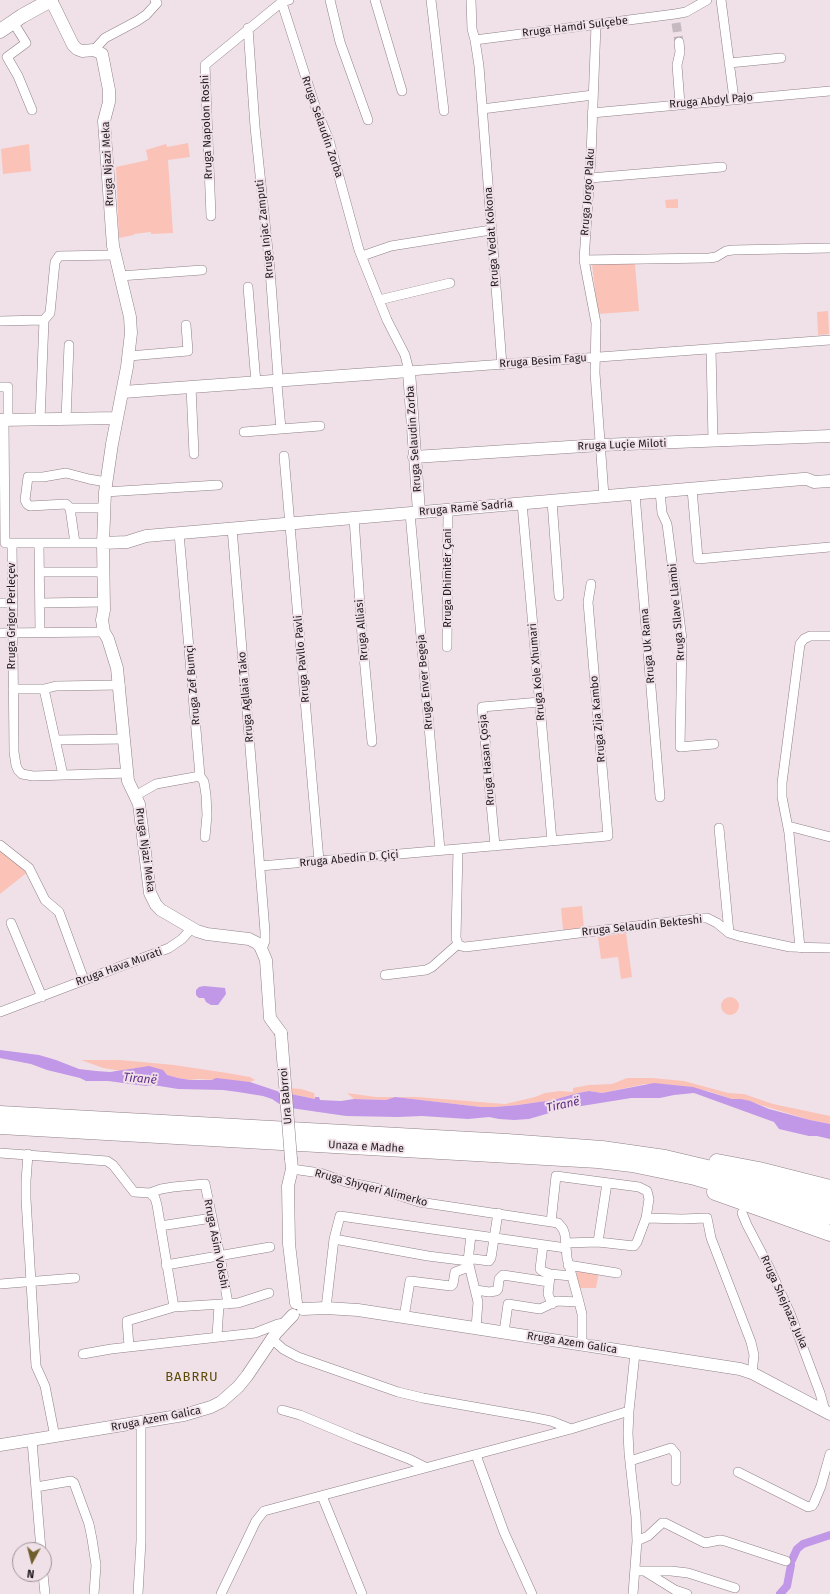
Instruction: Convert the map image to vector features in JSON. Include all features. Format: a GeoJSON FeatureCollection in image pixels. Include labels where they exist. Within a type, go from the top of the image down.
{"type":"FeatureCollection","features":[{"type":"Feature","properties":{"kind":"highway"},"geometry":{"type":"LineString","coordinates":[[0,1114],[476,1147],[564,1145],[634,1153],[703,1167],[830,1203]]}},
{"type":"Feature","properties":{"kind":"highway","name":"Unaza e Madhe"},"geometry":{"type":"LineString","coordinates":[[0,1126],[476,1147],[632,1164],[696,1177],[830,1216]]}},
{"type":"Feature","properties":{"kind":"highway"},"geometry":{"type":"LineString","coordinates":[[476,1147],[520,1137],[626,1146],[740,1166],[830,1188]]}},
{"type":"Feature","properties":{"kind":"highway"},"geometry":{"type":"LineString","coordinates":[[476,1147],[508,1159],[625,1169],[672,1178],[830,1233]]}},
{"type":"Feature","properties":{"kind":"main road"},"geometry":{"type":"LineString","coordinates":[[0,31],[7,22],[34,0]]}},
{"type":"Feature","properties":{"kind":"main road"},"geometry":{"type":"LineString","coordinates":[[7,22],[51,0],[73,45],[82,51],[94,50]]}},
{"type":"Feature","properties":{"kind":"main road","name":"Rruga Njazi Meka"},"geometry":{"type":"LineString","coordinates":[[94,50],[99,51],[103,57],[109,90],[109,102],[104,120],[115,255],[130,317],[129,356],[117,418],[104,508],[102,620],[104,632],[114,655],[120,685],[129,785],[140,810],[150,893],[153,900],[161,910],[192,928],[207,934],[249,939],[257,943],[262,949]]}},
{"type":"Feature","properties":{"kind":"main road","name":"Rruga Besim Fagu"},"geometry":{"type":"LineString","coordinates":[[123,392],[409,371]]}},
{"type":"Feature","properties":{"kind":"main road","name":"Rruga Selaudin Zorba"},"geometry":{"type":"LineString","coordinates":[[409,371],[414,457],[415,512]]}},
{"type":"Feature","properties":{"kind":"main road"},"geometry":{"type":"LineString","coordinates":[[4,420],[117,418]]}},
{"type":"Feature","properties":{"kind":"main road","name":"Rruga Luçie Miloti"},"geometry":{"type":"LineString","coordinates":[[414,457],[600,445],[830,436]]}},
{"type":"Feature","properties":{"kind":"main road","name":"Rruga Ramë Sadria"},"geometry":{"type":"LineString","coordinates":[[103,543],[127,542],[146,536],[415,512],[807,479],[814,482],[830,481]]}},
{"type":"Feature","properties":{"kind":"main road","name":"Ura Babrroi"},"geometry":{"type":"LineString","coordinates":[[262,949],[266,960],[270,1018],[281,1033],[292,1164]]}},
{"type":"Feature","properties":{"kind":"main road"},"geometry":{"type":"LineString","coordinates":[[292,1164],[288,1186],[289,1244],[294,1313]]}},
{"type":"Feature","properties":{"kind":"main road","name":"Rruga Azem Galica"},"geometry":{"type":"LineString","coordinates":[[0,1445],[141,1423],[211,1408],[221,1402],[238,1387],[272,1338],[294,1313],[326,1308],[358,1310],[740,1370],[752,1373],[828,1413]]}},
{"type":"Feature","properties":{"kind":"street"},"geometry":{"type":"LineString","coordinates":[[330,0],[340,42],[368,120]]}},
{"type":"Feature","properties":{"kind":"street"},"geometry":{"type":"LineString","coordinates":[[375,0],[402,91]]}},
{"type":"Feature","properties":{"kind":"street"},"geometry":{"type":"LineString","coordinates":[[431,0],[444,111]]}},
{"type":"Feature","properties":{"kind":"street","name":"Rruga Vedat Kokona"},"geometry":{"type":"LineString","coordinates":[[470,0],[472,29],[476,40],[502,364]]}},
{"type":"Feature","properties":{"kind":"street","name":"Rruga Hamdi Sulçebe"},"geometry":{"type":"LineString","coordinates":[[476,40],[596,25],[676,19],[707,0]]}},
{"type":"Feature","properties":{"kind":"street"},"geometry":{"type":"LineString","coordinates":[[721,0],[734,99]]}},
{"type":"Feature","properties":{"kind":"street"},"geometry":{"type":"LineString","coordinates":[[94,50],[105,38],[142,18],[156,1]]}},
{"type":"Feature","properties":{"kind":"street","name":"Rruga Napolon Roshi"},"geometry":{"type":"LineString","coordinates":[[211,216],[205,66],[248,28],[284,1]]}},
{"type":"Feature","properties":{"kind":"street","name":"Rruga Selaudin Zorba"},"geometry":{"type":"LineString","coordinates":[[284,1],[307,82],[329,140],[362,256],[387,320],[405,355],[409,371]]}},
{"type":"Feature","properties":{"kind":"street"},"geometry":{"type":"LineString","coordinates":[[7,22],[26,43],[7,57],[18,76],[32,110]]}},
{"type":"Feature","properties":{"kind":"street","name":"Rruga Jorgo Plaku"},"geometry":{"type":"LineString","coordinates":[[596,25],[590,178],[584,260],[596,323],[596,386],[604,496]]}},
{"type":"Feature","properties":{"kind":"street","name":"Rruga Injac Zamputi"},"geometry":{"type":"LineString","coordinates":[[248,28],[255,127],[270,270],[281,429]]}},
{"type":"Feature","properties":{"kind":"street"},"geometry":{"type":"LineString","coordinates":[[679,42],[677,65],[680,104]]}},
{"type":"Feature","properties":{"kind":"street"},"geometry":{"type":"LineString","coordinates":[[729,63],[781,58]]}},
{"type":"Feature","properties":{"kind":"street","name":"Rruga Abdyl Pajo"},"geometry":{"type":"LineString","coordinates":[[592,113],[830,91]]}},
{"type":"Feature","properties":{"kind":"street"},"geometry":{"type":"LineString","coordinates":[[482,110],[593,95]]}},
{"type":"Feature","properties":{"kind":"street"},"geometry":{"type":"LineString","coordinates":[[590,178],[722,167]]}},
{"type":"Feature","properties":{"kind":"street"},"geometry":{"type":"LineString","coordinates":[[362,256],[391,246],[491,230]]}},
{"type":"Feature","properties":{"kind":"street"},"geometry":{"type":"LineString","coordinates":[[584,260],[709,258],[716,257],[726,251],[733,250],[830,248]]}},
{"type":"Feature","properties":{"kind":"street"},"geometry":{"type":"LineString","coordinates":[[40,420],[44,320],[50,313],[55,262],[59,256],[115,255]]}},
{"type":"Feature","properties":{"kind":"street"},"geometry":{"type":"LineString","coordinates":[[120,276],[202,270]]}},
{"type":"Feature","properties":{"kind":"street"},"geometry":{"type":"LineString","coordinates":[[379,300],[450,283]]}},
{"type":"Feature","properties":{"kind":"street"},"geometry":{"type":"LineString","coordinates":[[248,287],[256,383]]}},
{"type":"Feature","properties":{"kind":"street"},"geometry":{"type":"LineString","coordinates":[[0,321],[44,320]]}},
{"type":"Feature","properties":{"kind":"street"},"geometry":{"type":"LineString","coordinates":[[129,356],[188,352],[186,325]]}},
{"type":"Feature","properties":{"kind":"street","name":"Rruga Besim Fagu"},"geometry":{"type":"LineString","coordinates":[[409,371],[830,340]]}},
{"type":"Feature","properties":{"kind":"street"},"geometry":{"type":"LineString","coordinates":[[66,419],[69,345]]}},
{"type":"Feature","properties":{"kind":"street"},"geometry":{"type":"LineString","coordinates":[[711,349],[713,441]]}},
{"type":"Feature","properties":{"kind":"street","name":"Rruga Grigor Perleçev"},"geometry":{"type":"LineString","coordinates":[[0,387],[8,387],[4,420],[6,543],[13,603],[14,759],[18,770],[22,774],[33,776],[128,773]]}},
{"type":"Feature","properties":{"kind":"street"},"geometry":{"type":"LineString","coordinates":[[191,387],[194,454]]}},
{"type":"Feature","properties":{"kind":"street"},"geometry":{"type":"LineString","coordinates":[[244,432],[320,426]]}},
{"type":"Feature","properties":{"kind":"street","name":"Rruga Pavllo Pavli"},"geometry":{"type":"LineString","coordinates":[[284,456],[291,523],[319,861]]}},
{"type":"Feature","properties":{"kind":"street"},"geometry":{"type":"LineString","coordinates":[[75,543],[70,508],[66,504],[30,506],[27,504],[25,500],[28,477],[43,477],[66,473],[106,487],[218,485]]}},
{"type":"Feature","properties":{"kind":"street"},"geometry":{"type":"LineString","coordinates":[[692,489],[698,559],[830,547]]}},
{"type":"Feature","properties":{"kind":"street","name":"Rruga Sllave Llambi"},"geometry":{"type":"LineString","coordinates":[[660,492],[662,513],[668,524],[682,639],[680,747],[714,744]]}},
{"type":"Feature","properties":{"kind":"street","name":"Rruga Uk Rama"},"geometry":{"type":"LineString","coordinates":[[635,494],[660,797]]}},
{"type":"Feature","properties":{"kind":"street"},"geometry":{"type":"LineString","coordinates":[[552,501],[559,596]]}},
{"type":"Feature","properties":{"kind":"street","name":"Rruga Kole Xhumari"},"geometry":{"type":"LineString","coordinates":[[522,503],[552,841]]}},
{"type":"Feature","properties":{"kind":"street"},"geometry":{"type":"LineString","coordinates":[[70,508],[104,508]]}},
{"type":"Feature","properties":{"kind":"street","name":"Rruga Dhimitër Çani"},"geometry":{"type":"LineString","coordinates":[[447,647],[448,510]]}},
{"type":"Feature","properties":{"kind":"street","name":"Rruga Enver Begeja"},"geometry":{"type":"LineString","coordinates":[[415,512],[440,850]]}},
{"type":"Feature","properties":{"kind":"street","name":"Rruga Alliasi"},"geometry":{"type":"LineString","coordinates":[[354,518],[362,635],[372,742]]}},
{"type":"Feature","properties":{"kind":"street","name":"Rruga Agllaia Tako"},"geometry":{"type":"LineString","coordinates":[[232,528],[260,866]]}},
{"type":"Feature","properties":{"kind":"street","name":"Rruga Zef Bumçi"},"geometry":{"type":"LineString","coordinates":[[179,533],[200,776],[204,782],[206,795],[207,815],[205,837]]}},
{"type":"Feature","properties":{"kind":"street"},"geometry":{"type":"LineString","coordinates":[[6,543],[103,543]]}},
{"type":"Feature","properties":{"kind":"street"},"geometry":{"type":"LineString","coordinates":[[39,543],[40,632]]}},
{"type":"Feature","properties":{"kind":"street"},"geometry":{"type":"LineString","coordinates":[[40,572],[103,572]]}},
{"type":"Feature","properties":{"kind":"street","name":"Rruga Zija Kambo"},"geometry":{"type":"LineString","coordinates":[[591,584],[588,602],[608,836]]}},
{"type":"Feature","properties":{"kind":"street"},"geometry":{"type":"LineString","coordinates":[[40,602],[103,602]]}},
{"type":"Feature","properties":{"kind":"street"},"geometry":{"type":"LineString","coordinates":[[0,603],[13,603]]}},
{"type":"Feature","properties":{"kind":"street"},"geometry":{"type":"LineString","coordinates":[[0,633],[104,632]]}},
{"type":"Feature","properties":{"kind":"street"},"geometry":{"type":"LineString","coordinates":[[800,948],[788,830],[782,797],[782,783],[800,644],[804,639],[810,636],[830,636]]}},
{"type":"Feature","properties":{"kind":"street"},"geometry":{"type":"LineString","coordinates":[[13,689],[44,689],[56,686],[120,685]]}},
{"type":"Feature","properties":{"kind":"street"},"geometry":{"type":"LineString","coordinates":[[44,689],[64,775]]}},
{"type":"Feature","properties":{"kind":"street","name":"Rruga Hasan Çosja"},"geometry":{"type":"LineString","coordinates":[[495,846],[482,707],[540,702]]}},
{"type":"Feature","properties":{"kind":"street"},"geometry":{"type":"LineString","coordinates":[[56,740],[125,738]]}},
{"type":"Feature","properties":{"kind":"street","name":"Rruga Njazi Meka"},"geometry":{"type":"LineString","coordinates":[[135,796],[156,784],[200,776]]}},
{"type":"Feature","properties":{"kind":"street"},"geometry":{"type":"LineString","coordinates":[[719,828],[729,933]]}},
{"type":"Feature","properties":{"kind":"street"},"geometry":{"type":"LineString","coordinates":[[788,830],[830,837]]}},
{"type":"Feature","properties":{"kind":"street"},"geometry":{"type":"LineString","coordinates":[[788,830],[830,843]]}},
{"type":"Feature","properties":{"kind":"street","name":"Rruga Abedin D. Çiçi"},"geometry":{"type":"LineString","coordinates":[[260,866],[608,836]]}},
{"type":"Feature","properties":{"kind":"street"},"geometry":{"type":"LineString","coordinates":[[0,845],[29,868],[45,900],[59,912],[84,980]]}},
{"type":"Feature","properties":{"kind":"street"},"geometry":{"type":"LineString","coordinates":[[385,975],[426,970],[432,967],[458,944],[456,938],[458,849]]}},
{"type":"Feature","properties":{"kind":"street"},"geometry":{"type":"LineString","coordinates":[[260,866],[265,932],[265,941],[262,949]]}},
{"type":"Feature","properties":{"kind":"street","name":"Rruga Selaudin Bekteshi"},"geometry":{"type":"LineString","coordinates":[[458,944],[465,947],[707,918],[717,923],[729,933],[739,936],[800,948],[830,948]]}},
{"type":"Feature","properties":{"kind":"street"},"geometry":{"type":"LineString","coordinates":[[11,923],[42,997]]}},
{"type":"Feature","properties":{"kind":"street","name":"Rruga Hava Murati"},"geometry":{"type":"LineString","coordinates":[[0,1012],[169,948],[182,939],[192,928]]}},
{"type":"Feature","properties":{"kind":"street"},"geometry":{"type":"LineString","coordinates":[[0,1152],[107,1161],[113,1165],[134,1192],[150,1193],[155,1198],[157,1204],[174,1307]]}},
{"type":"Feature","properties":{"kind":"street"},"geometry":{"type":"LineString","coordinates":[[28,1154],[26,1181],[30,1281],[36,1366],[45,1386],[55,1437]]}},
{"type":"Feature","properties":{"kind":"street","name":"Rruga Shyqeri Alimerko"},"geometry":{"type":"LineString","coordinates":[[292,1164],[346,1182],[376,1188],[419,1202],[550,1222]]}},
{"type":"Feature","properties":{"kind":"street"},"geometry":{"type":"LineString","coordinates":[[326,1308],[334,1239],[339,1217],[342,1216],[543,1245],[566,1246],[598,1242],[634,1246],[646,1218],[649,1196],[645,1190],[639,1187],[556,1176],[550,1222],[561,1225],[563,1229],[566,1246],[568,1265],[580,1302],[582,1314],[582,1344]]}},
{"type":"Feature","properties":{"kind":"street"},"geometry":{"type":"LineString","coordinates":[[598,1242],[607,1183]]}},
{"type":"Feature","properties":{"kind":"street","name":"Rruga Asim Vokshi"},"geometry":{"type":"LineString","coordinates":[[150,1193],[173,1187],[205,1184],[220,1256],[223,1304],[249,1301],[269,1293]]}},
{"type":"Feature","properties":{"kind":"street"},"geometry":{"type":"LineString","coordinates":[[404,1317],[410,1281],[451,1286],[453,1284],[455,1272],[474,1259],[489,1261],[495,1238],[498,1213]]}},
{"type":"Feature","properties":{"kind":"street","name":"Rruga Shejnaze Juka"},"geometry":{"type":"LineString","coordinates":[[742,1213],[771,1270],[790,1314],[828,1413]]}},
{"type":"Feature","properties":{"kind":"street"},"geometry":{"type":"LineString","coordinates":[[160,1226],[212,1218]]}},
{"type":"Feature","properties":{"kind":"street"},"geometry":{"type":"LineString","coordinates":[[646,1218],[707,1218],[711,1238],[751,1342],[754,1355],[752,1373]]}},
{"type":"Feature","properties":{"kind":"street"},"geometry":{"type":"LineString","coordinates":[[471,1235],[468,1264],[478,1302],[476,1328]]}},
{"type":"Feature","properties":{"kind":"street"},"geometry":{"type":"LineString","coordinates":[[334,1239],[468,1264]]}},
{"type":"Feature","properties":{"kind":"street"},"geometry":{"type":"LineString","coordinates":[[543,1245],[540,1269],[545,1272],[549,1278],[549,1296],[552,1304]]}},
{"type":"Feature","properties":{"kind":"street"},"geometry":{"type":"LineString","coordinates":[[166,1264],[270,1247]]}},
{"type":"Feature","properties":{"kind":"street"},"geometry":{"type":"LineString","coordinates":[[568,1265],[617,1273]]}},
{"type":"Feature","properties":{"kind":"street"},"geometry":{"type":"LineString","coordinates":[[476,1290],[490,1292],[496,1291],[498,1289],[499,1279],[503,1275],[549,1278],[571,1276]]}},
{"type":"Feature","properties":{"kind":"street"},"geometry":{"type":"LineString","coordinates":[[0,1284],[76,1278]]}},
{"type":"Feature","properties":{"kind":"street"},"geometry":{"type":"LineString","coordinates":[[504,1332],[508,1304],[540,1309],[557,1301],[580,1302]]}},
{"type":"Feature","properties":{"kind":"street"},"geometry":{"type":"LineString","coordinates":[[129,1346],[127,1320],[174,1307],[223,1304],[218,1336]]}},
{"type":"Feature","properties":{"kind":"street"},"geometry":{"type":"LineString","coordinates":[[83,1354],[129,1346],[255,1333],[278,1324],[294,1313]]}},
{"type":"Feature","properties":{"kind":"street"},"geometry":{"type":"LineString","coordinates":[[272,1338],[283,1349],[298,1357],[398,1392],[544,1420],[571,1429]]}},
{"type":"Feature","properties":{"kind":"street"},"geometry":{"type":"LineString","coordinates":[[633,1594],[637,1541],[630,1461],[629,1411],[635,1354]]}},
{"type":"Feature","properties":{"kind":"street"},"geometry":{"type":"LineString","coordinates":[[820,1393],[830,1390]]}},
{"type":"Feature","properties":{"kind":"street"},"geometry":{"type":"LineString","coordinates":[[282,1410],[300,1415],[409,1459],[425,1467]]}},
{"type":"Feature","properties":{"kind":"street"},"geometry":{"type":"LineString","coordinates":[[221,1594],[260,1515],[270,1509],[425,1467],[476,1455],[571,1429],[629,1411]]}},
{"type":"Feature","properties":{"kind":"street"},"geometry":{"type":"LineString","coordinates":[[138,1594],[141,1541],[141,1423]]}},
{"type":"Feature","properties":{"kind":"street"},"geometry":{"type":"LineString","coordinates":[[32,1441],[40,1542]]}},
{"type":"Feature","properties":{"kind":"street"},"geometry":{"type":"LineString","coordinates":[[630,1461],[667,1448],[671,1448],[676,1454],[676,1481]]}},
{"type":"Feature","properties":{"kind":"street"},"geometry":{"type":"LineString","coordinates":[[738,1472],[808,1507],[812,1506],[814,1503],[821,1486],[830,1454]]}},
{"type":"Feature","properties":{"kind":"street"},"geometry":{"type":"LineString","coordinates":[[476,1455],[504,1532],[532,1594]]}},
{"type":"Feature","properties":{"kind":"street"},"geometry":{"type":"LineString","coordinates":[[36,1487],[71,1481],[74,1483],[89,1524],[92,1539],[96,1565],[94,1594]]}},
{"type":"Feature","properties":{"kind":"street"},"geometry":{"type":"LineString","coordinates":[[322,1496],[362,1594]]}},
{"type":"Feature","properties":{"kind":"street"},"geometry":{"type":"LineString","coordinates":[[637,1541],[648,1536],[662,1523],[666,1522],[705,1543],[720,1540],[725,1541],[786,1561]]}},
{"type":"Feature","properties":{"kind":"street"},"geometry":{"type":"LineString","coordinates":[[635,1571],[670,1571],[688,1573],[735,1588]]}},
{"type":"Feature","properties":{"kind":"street"},"geometry":{"type":"LineString","coordinates":[[646,1572],[674,1590],[687,1594]]}},
{"type":"Feature","properties":{"kind":"street"},"geometry":{"type":"LineString","coordinates":[[44,1582],[45,1594]]}},
{"type":"Feature","properties":{"kind":"shaded area"},"geometry":{"type":"Polygon","coordinates":[[[188,143],[190,157],[168,160],[173,233],[151,234],[151,232],[119,238],[116,167],[148,160],[146,150],[166,144],[167,147],[188,143]]]}},
{"type":"Feature","properties":{"kind":"shaded area"},"geometry":{"type":"Polygon","coordinates":[[[29,144],[31,171],[3,174],[1,149],[29,144]]]}},
{"type":"Feature","properties":{"kind":"shaded area"},"geometry":{"type":"Polygon","coordinates":[[[678,199],[678,208],[666,208],[665,200],[678,199]]]}},
{"type":"Feature","properties":{"kind":"shaded area"},"geometry":{"type":"Polygon","coordinates":[[[592,264],[635,264],[639,311],[598,314],[592,264]]]}},
{"type":"Feature","properties":{"kind":"shaded area"},"geometry":{"type":"Polygon","coordinates":[[[828,311],[829,334],[818,335],[817,312],[828,311]]]}},
{"type":"Feature","properties":{"kind":"shaded area"},"geometry":{"type":"Polygon","coordinates":[[[0,848],[29,871],[0,894],[0,848]]]}},
{"type":"Feature","properties":{"kind":"shaded area"},"geometry":{"type":"Polygon","coordinates":[[[582,906],[584,928],[563,930],[561,908],[582,906]]]}},
{"type":"Feature","properties":{"kind":"shaded area"},"geometry":{"type":"Polygon","coordinates":[[[626,933],[632,977],[621,979],[618,957],[601,959],[598,937],[626,933]]]}},
{"type":"Feature","properties":{"kind":"shaded area"},"geometry":{"type":"Polygon","coordinates":[[[730,997],[736,1000],[739,1006],[736,1012],[730,1015],[724,1012],[721,1006],[724,1000],[730,997]]]}},
{"type":"Feature","properties":{"kind":"shaded area"},"geometry":{"type":"Polygon","coordinates":[[[81,1060],[120,1060],[174,1065],[250,1077],[255,1080],[250,1082],[198,1079],[190,1080],[135,1068],[121,1071],[103,1068],[81,1060]]]}},
{"type":"Feature","properties":{"kind":"shaded area"},"geometry":{"type":"Polygon","coordinates":[[[627,1078],[652,1078],[684,1081],[728,1093],[744,1094],[773,1104],[830,1116],[830,1124],[810,1120],[741,1099],[732,1099],[708,1091],[673,1085],[645,1084],[602,1093],[589,1091],[553,1100],[495,1107],[481,1107],[395,1097],[417,1097],[505,1104],[535,1097],[545,1093],[560,1091],[573,1092],[573,1088],[589,1085],[612,1084],[627,1078]]]}},
{"type":"Feature","properties":{"kind":"shaded area"},"geometry":{"type":"Polygon","coordinates":[[[290,1088],[301,1089],[314,1093],[315,1099],[291,1094],[290,1088]]]}},
{"type":"Feature","properties":{"kind":"shaded area"},"geometry":{"type":"Polygon","coordinates":[[[347,1093],[376,1097],[395,1097],[386,1100],[354,1099],[347,1093]]]}},
{"type":"Feature","properties":{"kind":"shaded area"},"geometry":{"type":"Polygon","coordinates":[[[576,1269],[599,1272],[596,1288],[579,1288],[576,1269]]]}},
{"type":"Feature","properties":{"kind":"water"},"geometry":{"type":"Polygon","coordinates":[[[199,987],[225,988],[226,994],[218,1005],[211,1005],[206,1002],[204,998],[199,998],[196,995],[196,990],[199,987]]]}},
{"type":"Feature","properties":{"kind":"water","name":"Tiranë"},"geometry":{"type":"Polygon","coordinates":[[[0,1050],[39,1055],[79,1069],[110,1072],[149,1066],[163,1070],[167,1075],[190,1080],[212,1080],[216,1078],[250,1082],[280,1092],[281,1105],[272,1099],[263,1096],[223,1090],[178,1089],[108,1081],[86,1081],[31,1064],[0,1058],[0,1050]]]}},
{"type":"Feature","properties":{"kind":"water","name":"Tiranë"},"geometry":{"type":"Polygon","coordinates":[[[654,1083],[693,1087],[732,1099],[750,1101],[769,1109],[830,1124],[830,1139],[779,1129],[774,1122],[694,1093],[660,1098],[631,1098],[563,1109],[529,1119],[514,1120],[489,1117],[468,1119],[422,1116],[346,1116],[291,1108],[291,1094],[315,1099],[315,1097],[319,1097],[320,1100],[386,1100],[395,1097],[481,1107],[495,1107],[553,1100],[589,1091],[602,1093],[654,1083]]]}},
{"type":"Feature","properties":{"kind":"waterway"},"geometry":{"type":"LineString","coordinates":[[792,1560],[797,1549],[803,1544],[830,1535]]}},
{"type":"Feature","properties":{"kind":"waterway"},"geometry":{"type":"LineString","coordinates":[[780,1594],[787,1586],[791,1565]]}},
{"type":"Feature","properties":{"kind":"tunnel"},"geometry":{"type":"LineString","coordinates":[[676,23],[679,42]]}},
{"type":"Feature","properties":{"kind":"district","name":"BABRRU"},"geometry":{"type":"Point","coordinates":[192,1377]}}]}
